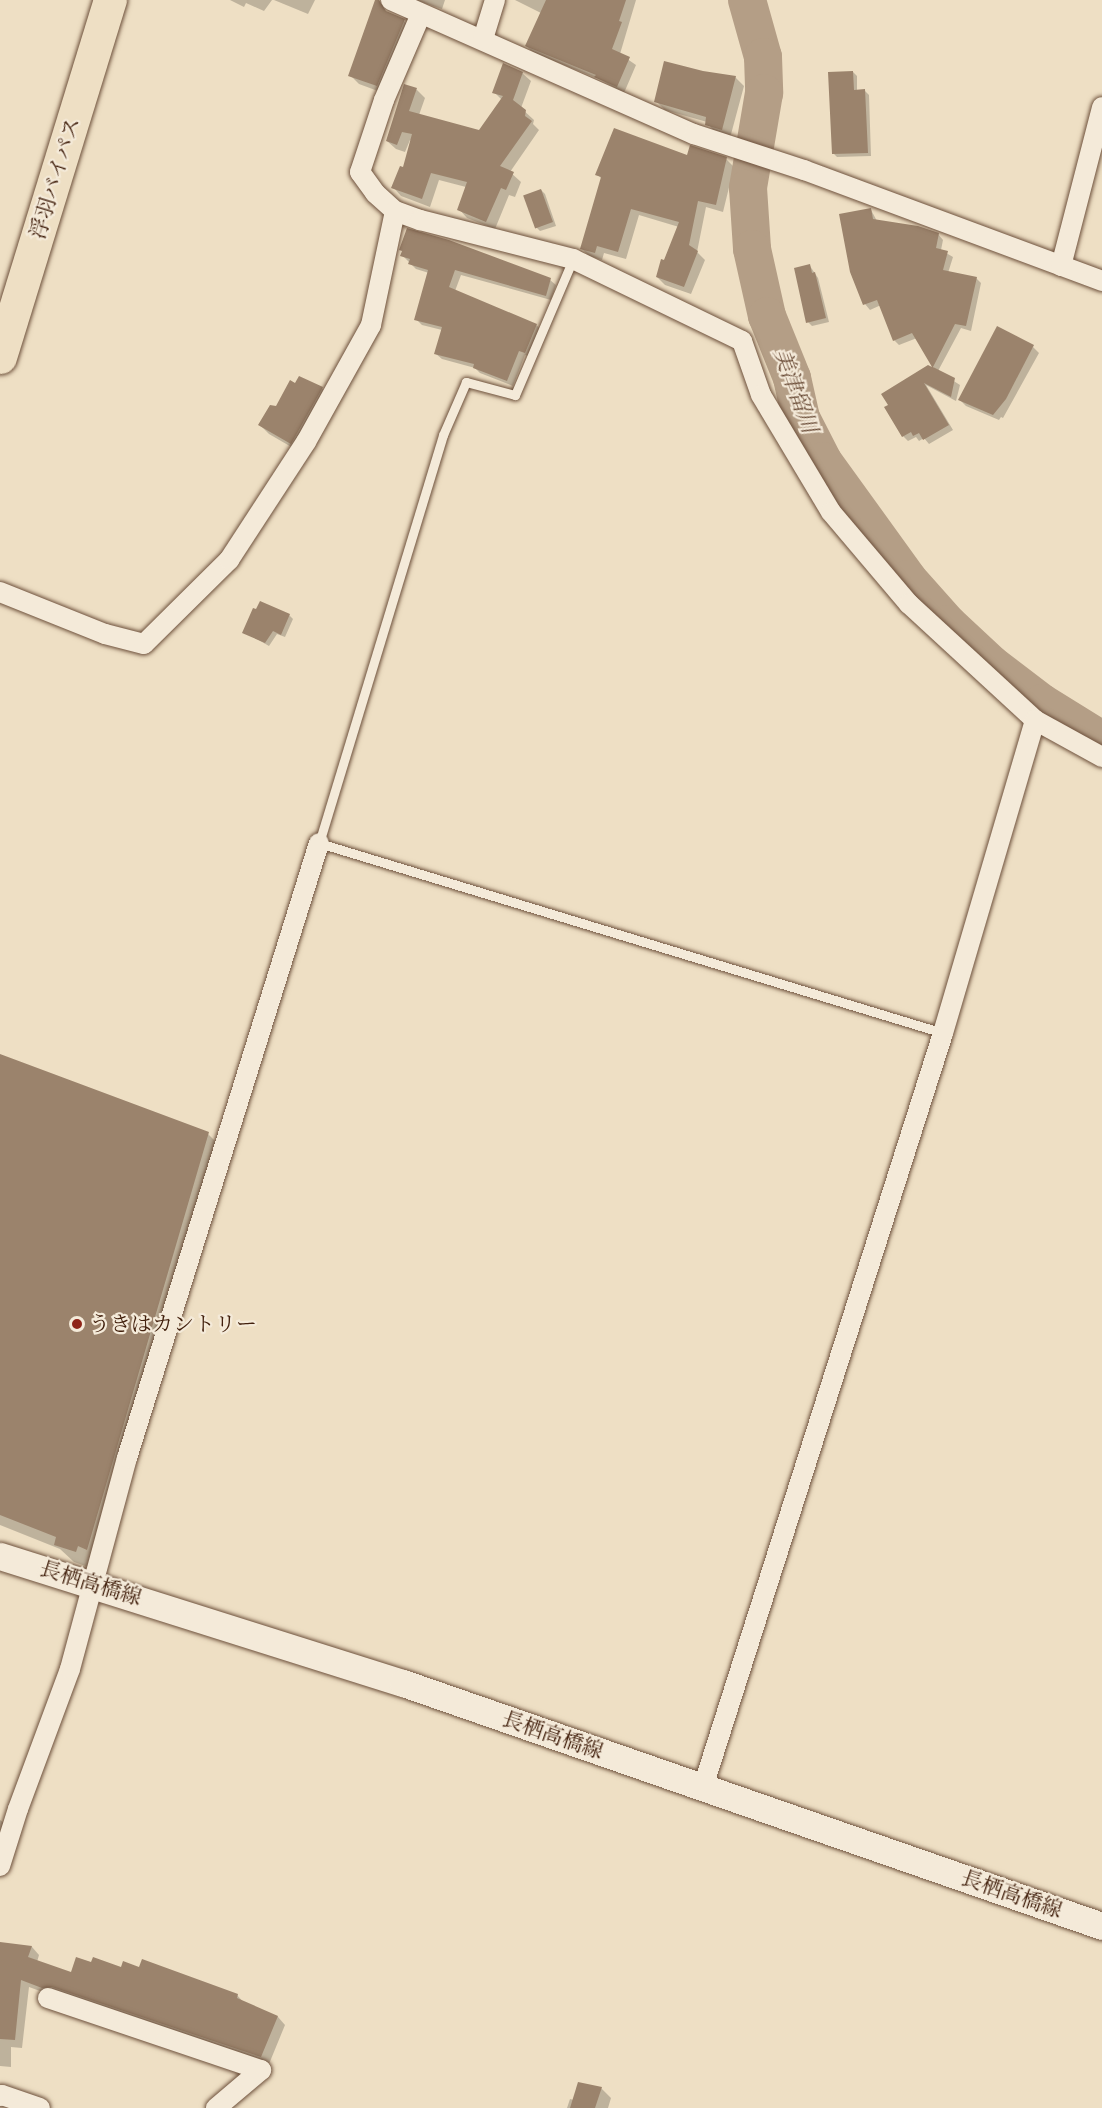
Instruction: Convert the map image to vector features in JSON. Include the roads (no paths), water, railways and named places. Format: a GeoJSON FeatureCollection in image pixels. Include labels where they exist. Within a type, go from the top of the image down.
{"type":"FeatureCollection","features":[{"type":"Feature","properties":{"kind":"highway","name":"浮羽バイパス"},"geometry":{"type":"LineString","coordinates":[[0,357],[110,0]]}},
{"type":"Feature","properties":{"kind":"main road","name":"長栖高橋線"},"geometry":{"type":"LineString","coordinates":[[0,1556],[95,1584],[403,1683],[1102,1926]]}},
{"type":"Feature","properties":{"kind":"street"},"geometry":{"type":"LineString","coordinates":[[391,0],[694,134],[804,170],[1102,281]]}},
{"type":"Feature","properties":{"kind":"street"},"geometry":{"type":"LineString","coordinates":[[483,39],[495,0]]}},
{"type":"Feature","properties":{"kind":"street"},"geometry":{"type":"LineString","coordinates":[[421,14],[384,100],[360,172],[395,211],[489,240],[573,259],[742,341],[761,395],[831,512],[909,604],[1035,720],[1102,757]]}},
{"type":"Feature","properties":{"kind":"street"},"geometry":{"type":"LineString","coordinates":[[1061,266],[1102,107]]}},
{"type":"Feature","properties":{"kind":"street"},"geometry":{"type":"LineString","coordinates":[[0,592],[105,634],[144,645],[229,560],[306,442],[371,325],[395,211]]}},
{"type":"Feature","properties":{"kind":"street"},"geometry":{"type":"LineString","coordinates":[[703,1787],[943,1033],[1035,720]]}},
{"type":"Feature","properties":{"kind":"street"},"geometry":{"type":"LineString","coordinates":[[0,1866],[70,1669],[95,1584],[127,1458],[320,843]]}},
{"type":"Feature","properties":{"kind":"street"},"geometry":{"type":"LineString","coordinates":[[48,1998],[261,2070],[216,2108]]}},
{"type":"Feature","properties":{"kind":"street"},"geometry":{"type":"LineString","coordinates":[[0,2096],[40,2108]]}},
{"type":"Feature","properties":{"kind":"lane"},"geometry":{"type":"LineString","coordinates":[[573,259],[515,395],[466,382],[456,403],[443,435],[320,843],[943,1033]]}},
{"type":"Feature","properties":{"kind":"waterway","name":"美津留川"},"geometry":{"type":"LineString","coordinates":[[747,0],[763,57],[764,93],[748,188],[752,249],[767,316],[792,378],[801,418],[823,461],[908,579],[948,624],[991,664],[1042,703],[1102,740]]}},
{"type":"Feature","properties":{"kind":"place","name":"うきはカントリー"},"geometry":{"type":"Point","coordinates":[77,1324]}}]}
